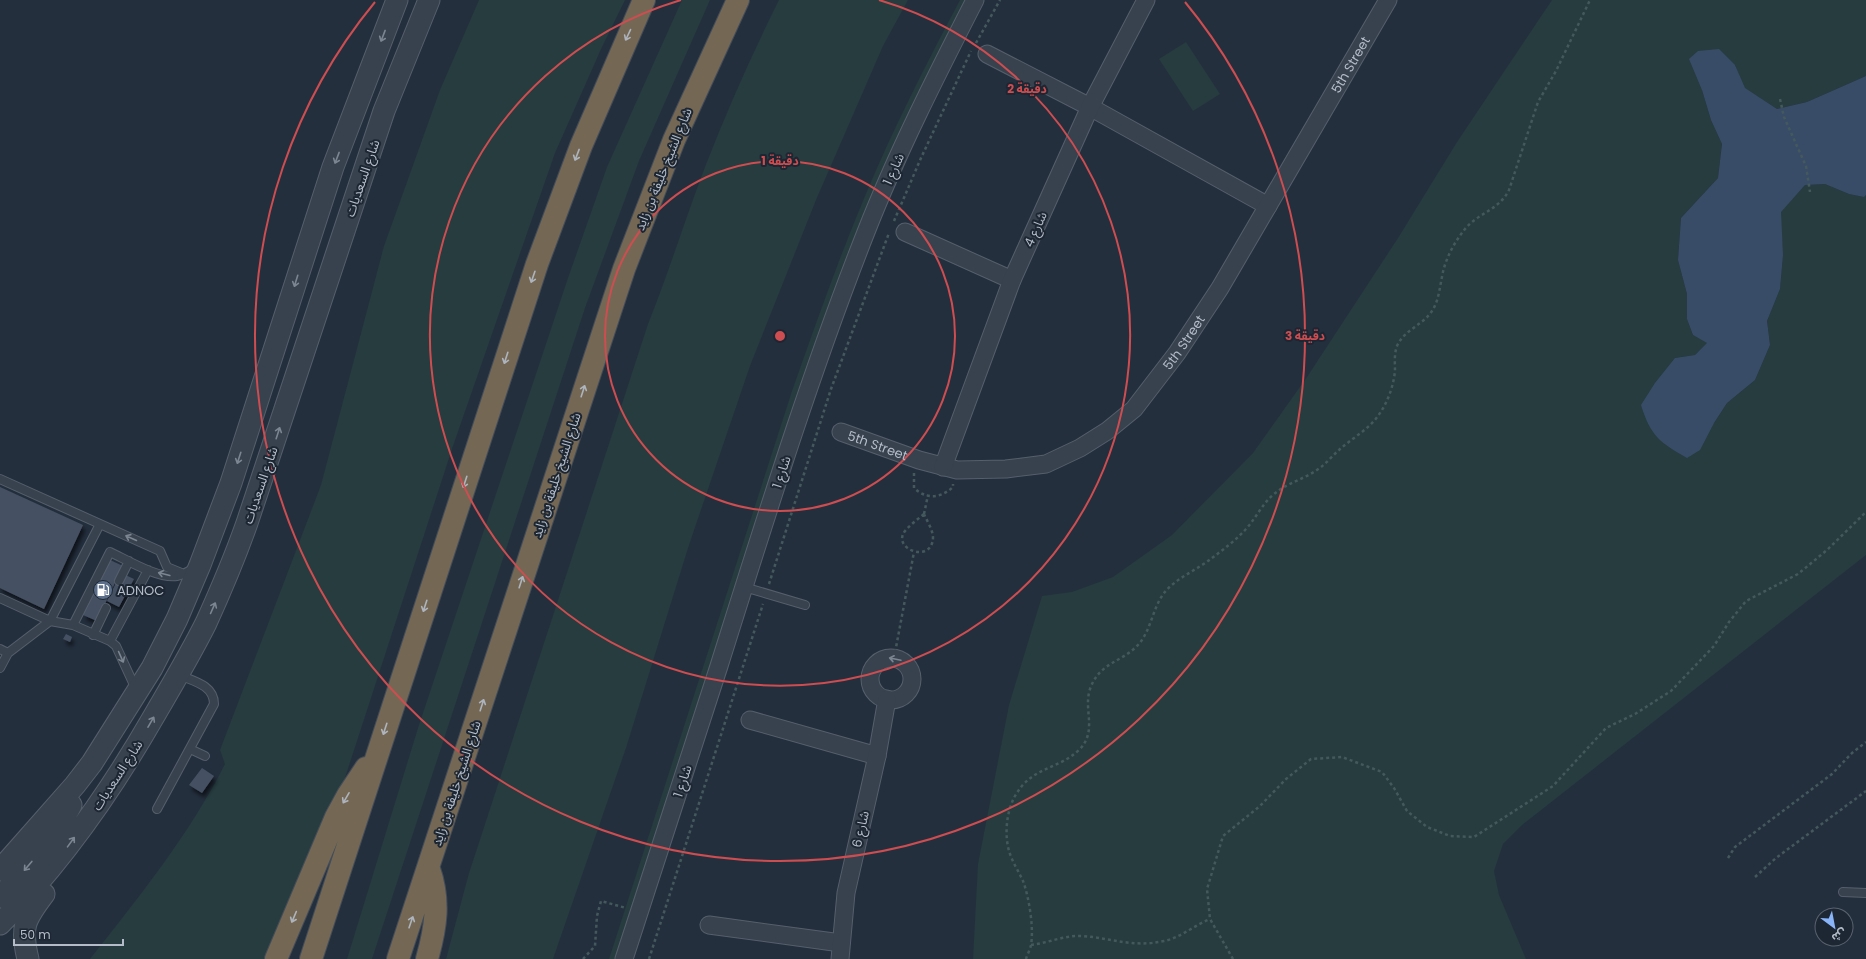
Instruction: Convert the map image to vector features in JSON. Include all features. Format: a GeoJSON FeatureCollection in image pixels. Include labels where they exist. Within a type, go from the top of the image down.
{"type":"FeatureCollection","features":[{"type":"Feature","properties":{"kind":"highway"},"geometry":{"type":"LineString","coordinates":[[311,959],[545,242],[600,98],[644,0]]}},
{"type":"Feature","properties":{"kind":"highway","name":"شارع الشيخ خليفة بن زايد"},"geometry":{"type":"LineString","coordinates":[[398,959],[429,869],[624,269],[674,140],[738,0]]}},
{"type":"Feature","properties":{"kind":"highway"},"geometry":{"type":"LineString","coordinates":[[276,959],[336,817],[348,795],[377,754]]}},
{"type":"Feature","properties":{"kind":"highway"},"geometry":{"type":"LineString","coordinates":[[427,959],[434,936],[437,911],[434,884],[429,869]]}},
{"type":"Feature","properties":{"kind":"street","name":"شارع السعديات"},"geometry":{"type":"LineString","coordinates":[[5,862],[75,785],[108,738],[164,647],[192,569],[233,476],[333,167],[397,0]]}},
{"type":"Feature","properties":{"kind":"street","name":"شارع السعديات"},"geometry":{"type":"LineString","coordinates":[[0,924],[38,884],[58,860],[118,776],[178,674],[205,624],[242,537],[384,111],[429,0]]}},
{"type":"Feature","properties":{"kind":"street","name":"شارع 1"},"geometry":{"type":"LineString","coordinates":[[624,959],[794,433],[866,231],[920,108],[975,0]]}},
{"type":"Feature","properties":{"kind":"street","name":"شارع 4"},"geometry":{"type":"LineString","coordinates":[[948,472],[1012,280],[1090,107],[1146,0]]}},
{"type":"Feature","properties":{"kind":"street","name":"5th Street"},"geometry":{"type":"LineString","coordinates":[[841,432],[948,472],[957,470],[1006,469],[1046,464],[1080,448],[1107,431],[1134,410],[1177,353],[1220,288],[1388,0]]}},
{"type":"Feature","properties":{"kind":"street"},"geometry":{"type":"LineString","coordinates":[[986,54],[1090,107],[1268,206]]}},
{"type":"Feature","properties":{"kind":"street"},"geometry":{"type":"LineString","coordinates":[[905,232],[1012,280]]}},
{"type":"Feature","properties":{"kind":"street"},"geometry":{"type":"LineString","coordinates":[[887,658],[894,658],[906,664],[910,669],[912,682],[905,694],[900,698],[887,699],[874,692],[871,686],[871,672],[880,661],[887,658]]}},
{"type":"Feature","properties":{"kind":"street","name":"شارع 6"},"geometry":{"type":"LineString","coordinates":[[841,951],[846,893],[877,756],[887,699]]}},
{"type":"Feature","properties":{"kind":"street"},"geometry":{"type":"LineString","coordinates":[[750,720],[877,756]]}},
{"type":"Feature","properties":{"kind":"street"},"geometry":{"type":"LineString","coordinates":[[0,897],[53,835],[71,806],[75,785]]}},
{"type":"Feature","properties":{"kind":"street"},"geometry":{"type":"LineString","coordinates":[[28,959],[24,939],[25,921],[55,879],[58,860]]}},
{"type":"Feature","properties":{"kind":"street"},"geometry":{"type":"LineString","coordinates":[[708,925],[841,951]]}},
{"type":"Feature","properties":{"kind":"lane"},"geometry":{"type":"LineString","coordinates":[[0,479],[160,551],[167,567],[192,569]]}},
{"type":"Feature","properties":{"kind":"lane"},"geometry":{"type":"LineString","coordinates":[[0,668],[8,654],[50,621],[100,524]]}},
{"type":"Feature","properties":{"kind":"lane"},"geometry":{"type":"LineString","coordinates":[[74,625],[110,552],[148,570],[168,576],[192,569]]}},
{"type":"Feature","properties":{"kind":"lane"},"geometry":{"type":"LineString","coordinates":[[119,581],[129,561]]}},
{"type":"Feature","properties":{"kind":"lane"},"geometry":{"type":"LineString","coordinates":[[110,642],[148,570]]}},
{"type":"Feature","properties":{"kind":"lane"},"geometry":{"type":"LineString","coordinates":[[744,587],[806,605]]}},
{"type":"Feature","properties":{"kind":"lane"},"geometry":{"type":"LineString","coordinates":[[0,598],[50,621],[74,625],[116,646],[134,685],[133,699]]}},
{"type":"Feature","properties":{"kind":"lane"},"geometry":{"type":"LineString","coordinates":[[93,635],[106,608]]}},
{"type":"Feature","properties":{"kind":"lane"},"geometry":{"type":"LineString","coordinates":[[0,649],[8,654]]}},
{"type":"Feature","properties":{"kind":"lane"},"geometry":{"type":"LineString","coordinates":[[157,809],[213,708],[214,699],[207,688],[178,674]]}},
{"type":"Feature","properties":{"kind":"lane"},"geometry":{"type":"LineString","coordinates":[[190,749],[205,756]]}},
{"type":"Feature","properties":{"kind":"lane"},"geometry":{"type":"LineString","coordinates":[[1843,892],[1866,893]]}},
{"type":"Feature","properties":{"kind":"path"},"geometry":{"type":"LineString","coordinates":[[648,959],[831,389],[868,286],[897,214],[940,117],[973,47],[1000,0]]}},
{"type":"Feature","properties":{"kind":"path"},"geometry":{"type":"LineString","coordinates":[[1026,959],[1031,945],[1031,922],[1027,896],[1023,881],[1010,855],[1006,838],[1008,818],[1014,798],[1025,781],[1037,772],[1078,751],[1090,728],[1089,693],[1092,683],[1099,671],[1122,658],[1138,644],[1143,637],[1156,606],[1163,594],[1171,586],[1206,564],[1230,544],[1247,528],[1272,496],[1281,488],[1315,472],[1325,465],[1340,449],[1373,422],[1384,406],[1391,390],[1397,346],[1404,336],[1426,318],[1434,309],[1444,267],[1455,243],[1466,227],[1504,199],[1509,190],[1538,102],[1556,71],[1590,0]]}},
{"type":"Feature","properties":{"kind":"path"},"geometry":{"type":"LineString","coordinates":[[1780,99],[1784,118],[1806,166],[1810,192]]}},
{"type":"Feature","properties":{"kind":"path"},"geometry":{"type":"LineString","coordinates":[[915,468],[913,476],[914,488],[919,493],[936,497],[947,492],[953,487],[948,472]]}},
{"type":"Feature","properties":{"kind":"path"},"geometry":{"type":"LineString","coordinates":[[924,514],[904,532],[903,539],[907,548],[914,552],[920,553],[932,544],[933,538],[924,514],[928,495]]}},
{"type":"Feature","properties":{"kind":"path"},"geometry":{"type":"LineString","coordinates":[[1233,959],[1210,918],[1207,889],[1223,836],[1260,806],[1286,779],[1311,759],[1342,757],[1382,772],[1394,788],[1407,811],[1427,827],[1450,836],[1474,837],[1553,786],[1606,728],[1635,714],[1671,691],[1714,646],[1729,622],[1746,601],[1798,574],[1827,550],[1866,512]]}},
{"type":"Feature","properties":{"kind":"path"},"geometry":{"type":"LineString","coordinates":[[894,658],[914,552]]}},
{"type":"Feature","properties":{"kind":"path"},"geometry":{"type":"LineString","coordinates":[[1728,858],[1735,847],[1832,774],[1852,753],[1866,742]]}},
{"type":"Feature","properties":{"kind":"path"},"geometry":{"type":"LineString","coordinates":[[1755,877],[1776,858],[1866,791]]}},
{"type":"Feature","properties":{"kind":"path"},"geometry":{"type":"LineString","coordinates":[[583,959],[595,946],[597,916],[601,901],[639,913]]}},
{"type":"Feature","properties":{"kind":"path"},"geometry":{"type":"LineString","coordinates":[[1031,945],[1068,936],[1081,936],[1126,944],[1158,942],[1174,938],[1210,918]]}},
{"type":"Feature","properties":{"kind":"green space"},"geometry":{"type":"Polygon","coordinates":[[[479,0],[625,0],[602,47],[555,153],[453,446],[330,824],[274,959],[90,959],[145,889],[179,841],[196,816],[225,764],[220,750],[321,485],[384,246],[440,90],[479,0]]]}},
{"type":"Feature","properties":{"kind":"green space"},"geometry":{"type":"Polygon","coordinates":[[[682,0],[710,0],[639,161],[585,308],[372,959],[347,959],[418,728],[568,278],[607,167],[682,0]]]}},
{"type":"Feature","properties":{"kind":"green space"},"geometry":{"type":"Polygon","coordinates":[[[779,0],[908,0],[883,46],[816,200],[750,366],[689,545],[626,748],[553,959],[446,959],[469,873],[648,324],[713,146],[740,82],[779,0]]]}},
{"type":"Feature","properties":{"kind":"green space"},"geometry":{"type":"Polygon","coordinates":[[[960,0],[968,0],[919,96],[617,959],[609,959],[792,391],[827,293],[855,220],[898,121],[960,0]]]}},
{"type":"Feature","properties":{"kind":"green space"},"geometry":{"type":"Polygon","coordinates":[[[1552,0],[1866,0],[1866,76],[1807,102],[1777,109],[1744,88],[1735,65],[1702,90],[1711,120],[1722,144],[1718,178],[1681,218],[1678,260],[1687,294],[1687,319],[1693,335],[1708,343],[1695,355],[1675,358],[1714,423],[1727,403],[1755,380],[1770,345],[1767,321],[1780,289],[1783,255],[1780,212],[1805,185],[1825,184],[1849,194],[1864,197],[1866,195],[1866,555],[1522,825],[1503,844],[1494,871],[1499,895],[1526,959],[973,959],[978,864],[1009,705],[1042,596],[1072,592],[1113,577],[1172,535],[1253,453],[1307,377],[1398,238],[1457,142],[1552,0]]]}},
{"type":"Feature","properties":{"kind":"green space"},"geometry":{"type":"Polygon","coordinates":[[[1186,42],[1220,94],[1193,111],[1159,59],[1186,42]]]}},
{"type":"Feature","properties":{"kind":"water"},"geometry":{"type":"Polygon","coordinates":[[[1719,49],[1735,65],[1745,88],[1777,109],[1807,102],[1866,76],[1866,195],[1864,197],[1849,194],[1825,184],[1805,185],[1781,212],[1783,255],[1780,289],[1767,321],[1770,345],[1755,380],[1727,403],[1714,423],[1700,450],[1687,458],[1663,443],[1658,438],[1649,425],[1641,405],[1655,383],[1675,358],[1695,355],[1707,343],[1693,335],[1687,319],[1687,294],[1678,260],[1681,218],[1718,178],[1722,144],[1711,120],[1702,90],[1689,59],[1698,51],[1719,49]]]}},
{"type":"Feature","properties":{"kind":"building"},"geometry":{"type":"Polygon","coordinates":[[[0,487],[83,525],[44,609],[0,588],[0,487]]]}},
{"type":"Feature","properties":{"kind":"building","name":"ADNOC"},"geometry":{"type":"Polygon","coordinates":[[[110,560],[123,566],[97,621],[83,615],[110,560]]]}},
{"type":"Feature","properties":{"kind":"building"},"geometry":{"type":"Polygon","coordinates":[[[121,573],[134,579],[119,607],[107,601],[121,573]]]}},
{"type":"Feature","properties":{"kind":"building"},"geometry":{"type":"Polygon","coordinates":[[[66,634],[72,637],[70,642],[63,639],[66,634]]]}},
{"type":"Feature","properties":{"kind":"building"},"geometry":{"type":"Polygon","coordinates":[[[202,768],[214,776],[202,793],[189,785],[202,768]]]}},
{"type":"Feature","properties":{"kind":"place","name":"ADNOC"},"geometry":{"type":"Point","coordinates":[103,590]}}]}
